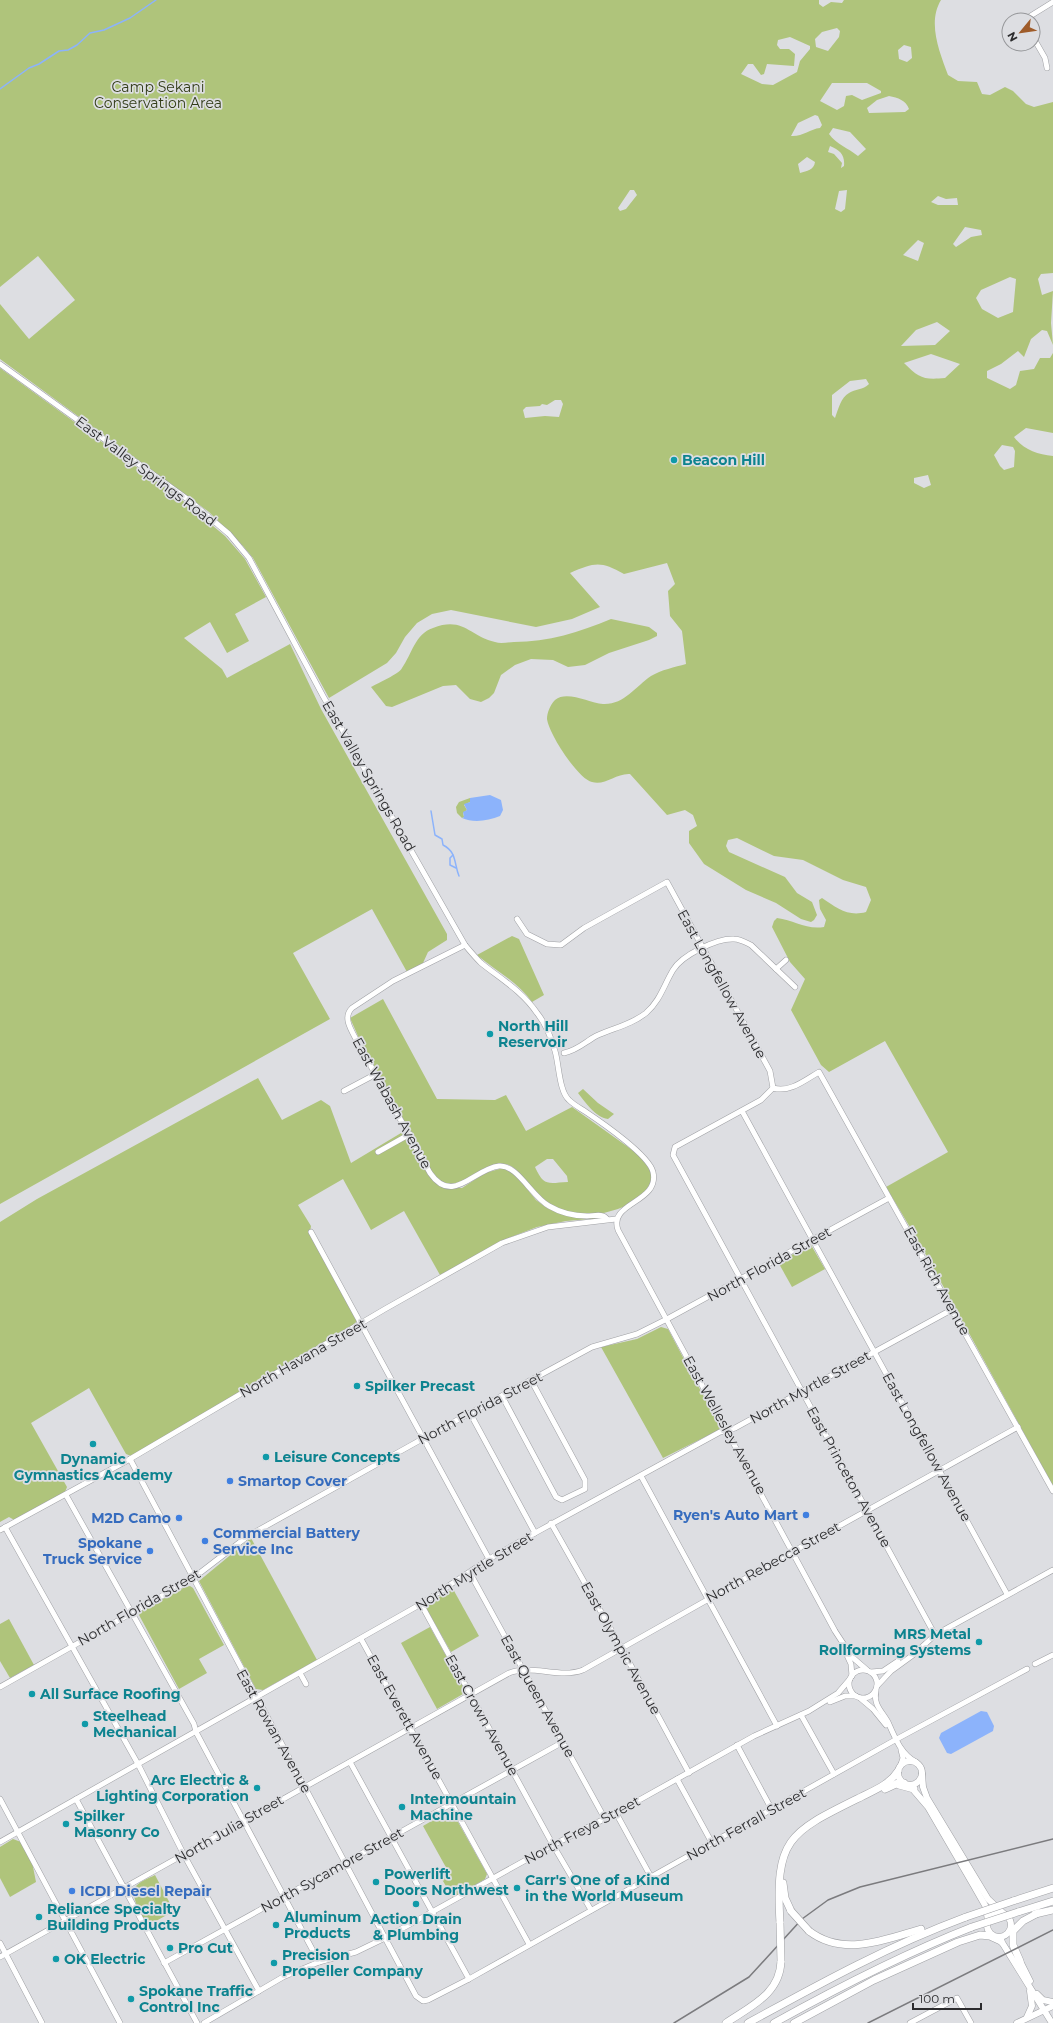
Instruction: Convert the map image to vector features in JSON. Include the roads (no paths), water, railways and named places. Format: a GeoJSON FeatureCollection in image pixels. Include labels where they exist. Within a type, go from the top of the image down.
{"type":"FeatureCollection","features":[{"type":"Feature","properties":{"kind":"highway"},"geometry":{"type":"LineString","coordinates":[[726,2023],[758,2001],[774,1987],[779,1978],[781,1961],[779,1873],[786,1852],[794,1836],[816,1819],[888,1782],[899,1769]]}},
{"type":"Feature","properties":{"kind":"highway"},"geometry":{"type":"LineString","coordinates":[[908,1786],[898,1783],[880,1791],[814,1824],[797,1839],[787,1859],[783,1872],[783,1890],[791,1911],[809,1931],[830,1943],[855,1945],[884,1940],[966,1917]]}},
{"type":"Feature","properties":{"kind":"highway"},"geometry":{"type":"LineString","coordinates":[[880,1791],[898,1786],[908,1786]]}},
{"type":"Feature","properties":{"kind":"highway"},"geometry":{"type":"LineString","coordinates":[[748,2023],[861,1961],[911,1938],[966,1917],[1053,1888]]}},
{"type":"Feature","properties":{"kind":"highway"},"geometry":{"type":"LineString","coordinates":[[774,2023],[878,1967],[924,1946],[972,1927],[1053,1901]]}},
{"type":"Feature","properties":{"kind":"highway"},"geometry":{"type":"LineString","coordinates":[[1011,1929],[1022,1918],[1053,1910]]}},
{"type":"Feature","properties":{"kind":"highway"},"geometry":{"type":"LineString","coordinates":[[1020,1961],[1013,1944],[1013,1931],[1019,1924],[1038,1913]]}},
{"type":"Feature","properties":{"kind":"highway"},"geometry":{"type":"LineString","coordinates":[[966,1939],[971,1935],[982,1932],[996,1938]]}},
{"type":"Feature","properties":{"kind":"highway"},"geometry":{"type":"LineString","coordinates":[[794,2023],[887,1973],[966,1939],[975,1936],[996,1938]]}},
{"type":"Feature","properties":{"kind":"main road"},"geometry":{"type":"LineString","coordinates":[[1044,2009],[996,1938],[988,1929],[986,1907],[928,1807],[899,1778],[899,1769],[907,1761],[916,1762],[921,1767],[923,1787],[927,1798],[988,1899],[1011,1921],[1010,1943],[1052,2023]]}},
{"type":"Feature","properties":{"kind":"main road"},"geometry":{"type":"LineString","coordinates":[[908,1786],[919,1782],[922,1774]]}},
{"type":"Feature","properties":{"kind":"main road"},"geometry":{"type":"LineString","coordinates":[[988,1921],[993,1915],[1004,1914]]}},
{"type":"Feature","properties":{"kind":"main road"},"geometry":{"type":"LineString","coordinates":[[996,1938],[1004,1937],[1011,1929]]}},
{"type":"Feature","properties":{"kind":"main road"},"geometry":{"type":"LineString","coordinates":[[1026,1982],[1031,1993],[1032,2006],[1030,2014],[1026,2018]]}},
{"type":"Feature","properties":{"kind":"main road"},"geometry":{"type":"LineString","coordinates":[[1034,1989],[1043,2000],[1053,2002]]}},
{"type":"Feature","properties":{"kind":"main road"},"geometry":{"type":"LineString","coordinates":[[1017,2023],[1053,2006]]}},
{"type":"Feature","properties":{"kind":"street"},"geometry":{"type":"LineString","coordinates":[[1035,12],[1053,2]]}},
{"type":"Feature","properties":{"kind":"street"},"geometry":{"type":"LineString","coordinates":[[1041,51],[1045,58],[1047,68]]}},
{"type":"Feature","properties":{"kind":"street","name":"East Valley Springs Road"},"geometry":{"type":"LineString","coordinates":[[0,364],[190,501],[228,534],[249,558],[325,699],[465,945],[479,961],[519,990],[537,1012],[550,1035],[554,1046],[567,1098],[574,1105],[600,1122],[642,1155],[650,1164],[654,1176],[650,1189],[641,1199],[622,1211],[616,1219]]}},
{"type":"Feature","properties":{"kind":"street","name":"East Longfellow Avenue"},"geometry":{"type":"LineString","coordinates":[[517,919],[527,934],[547,944],[561,945],[584,928],[667,882],[702,949],[770,1071],[773,1088]]}},
{"type":"Feature","properties":{"kind":"street"},"geometry":{"type":"LineString","coordinates":[[564,1053],[577,1049],[603,1033],[627,1025],[646,1013],[662,994],[674,969],[680,962],[702,949],[726,939],[743,940],[751,945],[795,987]]}},
{"type":"Feature","properties":{"kind":"street","name":"East Wabash Avenue"},"geometry":{"type":"LineString","coordinates":[[465,945],[386,985],[352,1008],[347,1014],[347,1020],[353,1034],[432,1176],[440,1184],[445,1186],[460,1185],[493,1167],[506,1166],[513,1170],[534,1194],[548,1206],[564,1213],[585,1216],[602,1216],[607,1219]]}},
{"type":"Feature","properties":{"kind":"street"},"geometry":{"type":"LineString","coordinates":[[776,969],[786,960]]}},
{"type":"Feature","properties":{"kind":"street","name":"East Rich Avenue"},"geometry":{"type":"LineString","coordinates":[[773,1088],[781,1090],[788,1089],[819,1072],[888,1198],[911,1234],[953,1309],[1053,1491]]}},
{"type":"Feature","properties":{"kind":"street"},"geometry":{"type":"LineString","coordinates":[[344,1091],[376,1074]]}},
{"type":"Feature","properties":{"kind":"street"},"geometry":{"type":"LineString","coordinates":[[742,1111],[762,1100],[773,1088]]}},
{"type":"Feature","properties":{"kind":"street","name":"East Longfellow Avenue"},"geometry":{"type":"LineString","coordinates":[[742,1111],[1007,1594]]}},
{"type":"Feature","properties":{"kind":"street","name":"East Princeton Avenue"},"geometry":{"type":"LineString","coordinates":[[742,1111],[675,1147],[673,1155],[935,1635]]}},
{"type":"Feature","properties":{"kind":"street"},"geometry":{"type":"LineString","coordinates":[[378,1152],[410,1134]]}},
{"type":"Feature","properties":{"kind":"street","name":"North Florida Street"},"geometry":{"type":"LineString","coordinates":[[0,1687],[192,1579],[248,1536],[424,1438],[592,1347],[637,1334],[667,1320],[888,1198]]}},
{"type":"Feature","properties":{"kind":"street","name":"North Havana Street"},"geometry":{"type":"LineString","coordinates":[[3,1528],[130,1459],[362,1324],[385,1309],[508,1240],[548,1227],[616,1219]]}},
{"type":"Feature","properties":{"kind":"street","name":"East Wellesley Avenue"},"geometry":{"type":"LineString","coordinates":[[616,1219],[618,1230],[794,1551],[835,1630],[851,1664],[851,1677]]}},
{"type":"Feature","properties":{"kind":"street"},"geometry":{"type":"LineString","coordinates":[[311,1232],[489,1559]]}},
{"type":"Feature","properties":{"kind":"street","name":"North Myrtle Street"},"geometry":{"type":"LineString","coordinates":[[0,1842],[362,1639],[421,1604],[489,1559],[551,1524],[720,1432],[728,1430],[802,1392],[953,1309]]}},
{"type":"Feature","properties":{"kind":"street"},"geometry":{"type":"LineString","coordinates":[[502,1396],[556,1497],[562,1500],[585,1489],[585,1480],[531,1380]]}},
{"type":"Feature","properties":{"kind":"street"},"geometry":{"type":"LineString","coordinates":[[470,1413],[535,1533]]}},
{"type":"Feature","properties":{"kind":"street","name":"North Rebecca Street"},"geometry":{"type":"LineString","coordinates":[[523,1669],[579,1672],[1018,1427]]}},
{"type":"Feature","properties":{"kind":"street","name":"East Rowan Avenue"},"geometry":{"type":"LineString","coordinates":[[130,1459],[192,1579],[416,1996],[423,2000]]}},
{"type":"Feature","properties":{"kind":"street"},"geometry":{"type":"LineString","coordinates":[[641,1476],[777,1726]]}},
{"type":"Feature","properties":{"kind":"street"},"geometry":{"type":"LineString","coordinates":[[66,1495],[194,1724],[196,1732],[319,1962]]}},
{"type":"Feature","properties":{"kind":"street","name":"East Olympic Avenue"},"geometry":{"type":"LineString","coordinates":[[551,1524],[622,1649],[689,1773]]}},
{"type":"Feature","properties":{"kind":"street"},"geometry":{"type":"LineString","coordinates":[[3,1528],[72,1646],[138,1764],[184,1855],[259,1991]]}},
{"type":"Feature","properties":{"kind":"street"},"geometry":{"type":"LineString","coordinates":[[858,1697],[871,1696],[891,1671],[935,1635],[1053,1570]]}},
{"type":"Feature","properties":{"kind":"street","name":"East Queen Avenue"},"geometry":{"type":"LineString","coordinates":[[470,1573],[605,1819]]}},
{"type":"Feature","properties":{"kind":"street","name":"East Crown Avenue"},"geometry":{"type":"LineString","coordinates":[[421,1604],[553,1845],[591,1910]]}},
{"type":"Feature","properties":{"kind":"street","name":"East Wellesley Avenue"},"geometry":{"type":"LineString","coordinates":[[835,1630],[852,1657],[869,1671]]}},
{"type":"Feature","properties":{"kind":"street","name":"East Everett Avenue"},"geometry":{"type":"LineString","coordinates":[[362,1639],[529,1944]]}},
{"type":"Feature","properties":{"kind":"street"},"geometry":{"type":"LineString","coordinates":[[916,1650],[885,1670],[858,1671],[851,1677],[850,1688],[858,1697],[873,1709],[891,1732],[900,1747],[916,1762]]}},
{"type":"Feature","properties":{"kind":"street"},"geometry":{"type":"LineString","coordinates":[[1035,1664],[1053,1655]]}},
{"type":"Feature","properties":{"kind":"street","name":"North Julia Street"},"geometry":{"type":"LineString","coordinates":[[0,1957],[470,1694],[509,1673],[523,1669]]}},
{"type":"Feature","properties":{"kind":"street","name":"North Ferrall Street"},"geometry":{"type":"LineString","coordinates":[[423,2000],[428,2000],[469,1979],[834,1774],[1027,1669]]}},
{"type":"Feature","properties":{"kind":"street"},"geometry":{"type":"LineString","coordinates":[[869,1671],[875,1677],[877,1688],[876,1704],[888,1722],[891,1732]]}},
{"type":"Feature","properties":{"kind":"street"},"geometry":{"type":"LineString","coordinates":[[300,1673],[306,1684]]}},
{"type":"Feature","properties":{"kind":"street","name":"North Freya Street"},"geometry":{"type":"LineString","coordinates":[[809,1711],[838,1693],[851,1677]]}},
{"type":"Feature","properties":{"kind":"street","name":"North Freya Street"},"geometry":{"type":"LineString","coordinates":[[204,2023],[283,1978],[319,1962],[356,1952],[385,1938],[553,1845],[605,1819],[689,1773],[758,1733],[843,1696],[858,1697]]}},
{"type":"Feature","properties":{"kind":"street"},"geometry":{"type":"LineString","coordinates":[[801,1715],[834,1774]]}},
{"type":"Feature","properties":{"kind":"street","name":"North Sycamore Street"},"geometry":{"type":"LineString","coordinates":[[164,1963],[452,1802],[563,1742]]}},
{"type":"Feature","properties":{"kind":"street"},"geometry":{"type":"LineString","coordinates":[[737,1745],[772,1810]]}},
{"type":"Feature","properties":{"kind":"street"},"geometry":{"type":"LineString","coordinates":[[899,1769],[903,1758],[900,1747]]}},
{"type":"Feature","properties":{"kind":"street"},"geometry":{"type":"LineString","coordinates":[[350,1762],[469,1979]]}},
{"type":"Feature","properties":{"kind":"street"},"geometry":{"type":"LineString","coordinates":[[677,1779],[712,1843]]}},
{"type":"Feature","properties":{"kind":"street"},"geometry":{"type":"LineString","coordinates":[[0,1799],[66,1919],[120,2023]]}},
{"type":"Feature","properties":{"kind":"street"},"geometry":{"type":"LineString","coordinates":[[76,1799],[197,2023]]}},
{"type":"Feature","properties":{"kind":"street"},"geometry":{"type":"LineString","coordinates":[[616,1813],[651,1877]]}},
{"type":"Feature","properties":{"kind":"street"},"geometry":{"type":"LineString","coordinates":[[0,1943],[42,2023]]}},
{"type":"Feature","properties":{"kind":"street"},"geometry":{"type":"LineString","coordinates":[[910,2023],[956,1998],[971,2023]]}},
{"type":"Feature","properties":{"kind":"water"},"geometry":{"type":"Polygon","coordinates":[[[490,795],[501,800],[503,810],[500,816],[481,821],[466,820],[462,818],[464,817],[463,812],[467,810],[464,804],[470,802],[470,798],[490,795]]]}},
{"type":"Feature","properties":{"kind":"water"},"geometry":{"type":"Polygon","coordinates":[[[981,1711],[987,1712],[994,1726],[993,1731],[951,1754],[947,1753],[939,1738],[941,1733],[981,1711]]]}},
{"type":"Feature","properties":{"kind":"waterway"},"geometry":{"type":"LineString","coordinates":[[0,89],[29,68],[39,64],[59,51],[68,50],[77,45],[90,33],[104,30],[130,18],[156,0]]}},
{"type":"Feature","properties":{"kind":"waterway"},"geometry":{"type":"LineString","coordinates":[[431,811],[435,835],[442,839],[443,845],[451,851],[459,876]]}},
{"type":"Feature","properties":{"kind":"waterway"},"geometry":{"type":"LineString","coordinates":[[453,855],[450,858],[450,865],[456,868]]}},
{"type":"Feature","properties":{"kind":"railway"},"geometry":{"type":"LineString","coordinates":[[674,2023],[749,1977],[802,1919],[828,1900],[860,1887],[1053,1839]]}},
{"type":"Feature","properties":{"kind":"railway"},"geometry":{"type":"LineString","coordinates":[[868,2023],[1053,1930]]}},
{"type":"Feature","properties":{"kind":"place","name":"Beacon Hill"},"geometry":{"type":"Point","coordinates":[674,460]}},
{"type":"Feature","properties":{"kind":"place","name":"North Hill Reservoir"},"geometry":{"type":"Point","coordinates":[490,1034]}},
{"type":"Feature","properties":{"kind":"place","name":"Spilker Precast"},"geometry":{"type":"Point","coordinates":[357,1386]}},
{"type":"Feature","properties":{"kind":"place","name":"Dynamic Gymnastics Academy"},"geometry":{"type":"Point","coordinates":[93,1444]}},
{"type":"Feature","properties":{"kind":"place","name":"Leisure Concepts"},"geometry":{"type":"Point","coordinates":[266,1457]}},
{"type":"Feature","properties":{"kind":"place","name":"Smartop Cover"},"geometry":{"type":"Point","coordinates":[230,1481]}},
{"type":"Feature","properties":{"kind":"place","name":"Ryen's Auto Mart"},"geometry":{"type":"Point","coordinates":[806,1515]}},
{"type":"Feature","properties":{"kind":"place","name":"M2D Camo"},"geometry":{"type":"Point","coordinates":[179,1518]}},
{"type":"Feature","properties":{"kind":"place","name":"Commercial Battery Service Inc"},"geometry":{"type":"Point","coordinates":[205,1541]}},
{"type":"Feature","properties":{"kind":"place","name":"Spokane Truck Service"},"geometry":{"type":"Point","coordinates":[150,1551]}},
{"type":"Feature","properties":{"kind":"place","name":"MRS Metal Rollforming Systems"},"geometry":{"type":"Point","coordinates":[979,1642]}},
{"type":"Feature","properties":{"kind":"place","name":"All Surface Roofing"},"geometry":{"type":"Point","coordinates":[32,1694]}},
{"type":"Feature","properties":{"kind":"place","name":"Steelhead Mechanical"},"geometry":{"type":"Point","coordinates":[85,1724]}},
{"type":"Feature","properties":{"kind":"place","name":"Arc Electric & Lighting Corporation"},"geometry":{"type":"Point","coordinates":[257,1788]}},
{"type":"Feature","properties":{"kind":"place","name":"Intermountain Machine"},"geometry":{"type":"Point","coordinates":[402,1807]}},
{"type":"Feature","properties":{"kind":"place","name":"Spilker Masonry Co"},"geometry":{"type":"Point","coordinates":[66,1824]}},
{"type":"Feature","properties":{"kind":"place","name":"Powerlift Doors Northwest"},"geometry":{"type":"Point","coordinates":[376,1882]}},
{"type":"Feature","properties":{"kind":"place","name":"Carr's One of a Kind in the World Museum"},"geometry":{"type":"Point","coordinates":[517,1888]}},
{"type":"Feature","properties":{"kind":"place","name":"ICDI Diesel Repair"},"geometry":{"type":"Point","coordinates":[72,1891]}},
{"type":"Feature","properties":{"kind":"place","name":"Action Drain & Plumbing"},"geometry":{"type":"Point","coordinates":[416,1904]}},
{"type":"Feature","properties":{"kind":"place","name":"Reliance Specialty Building Products"},"geometry":{"type":"Point","coordinates":[39,1917]}},
{"type":"Feature","properties":{"kind":"place","name":"Aluminum Products"},"geometry":{"type":"Point","coordinates":[276,1925]}},
{"type":"Feature","properties":{"kind":"place","name":"Pro Cut"},"geometry":{"type":"Point","coordinates":[170,1948]}},
{"type":"Feature","properties":{"kind":"place","name":"OK Electric"},"geometry":{"type":"Point","coordinates":[56,1959]}},
{"type":"Feature","properties":{"kind":"place","name":"Precision Propeller Company"},"geometry":{"type":"Point","coordinates":[274,1963]}},
{"type":"Feature","properties":{"kind":"place","name":"Spokane Traffic Control Inc"},"geometry":{"type":"Point","coordinates":[131,1999]}},
{"type":"Feature","properties":{"kind":"park label","name":"Camp Sekani Conservation Area"},"geometry":{"type":"Point","coordinates":[158,96]}}]}
